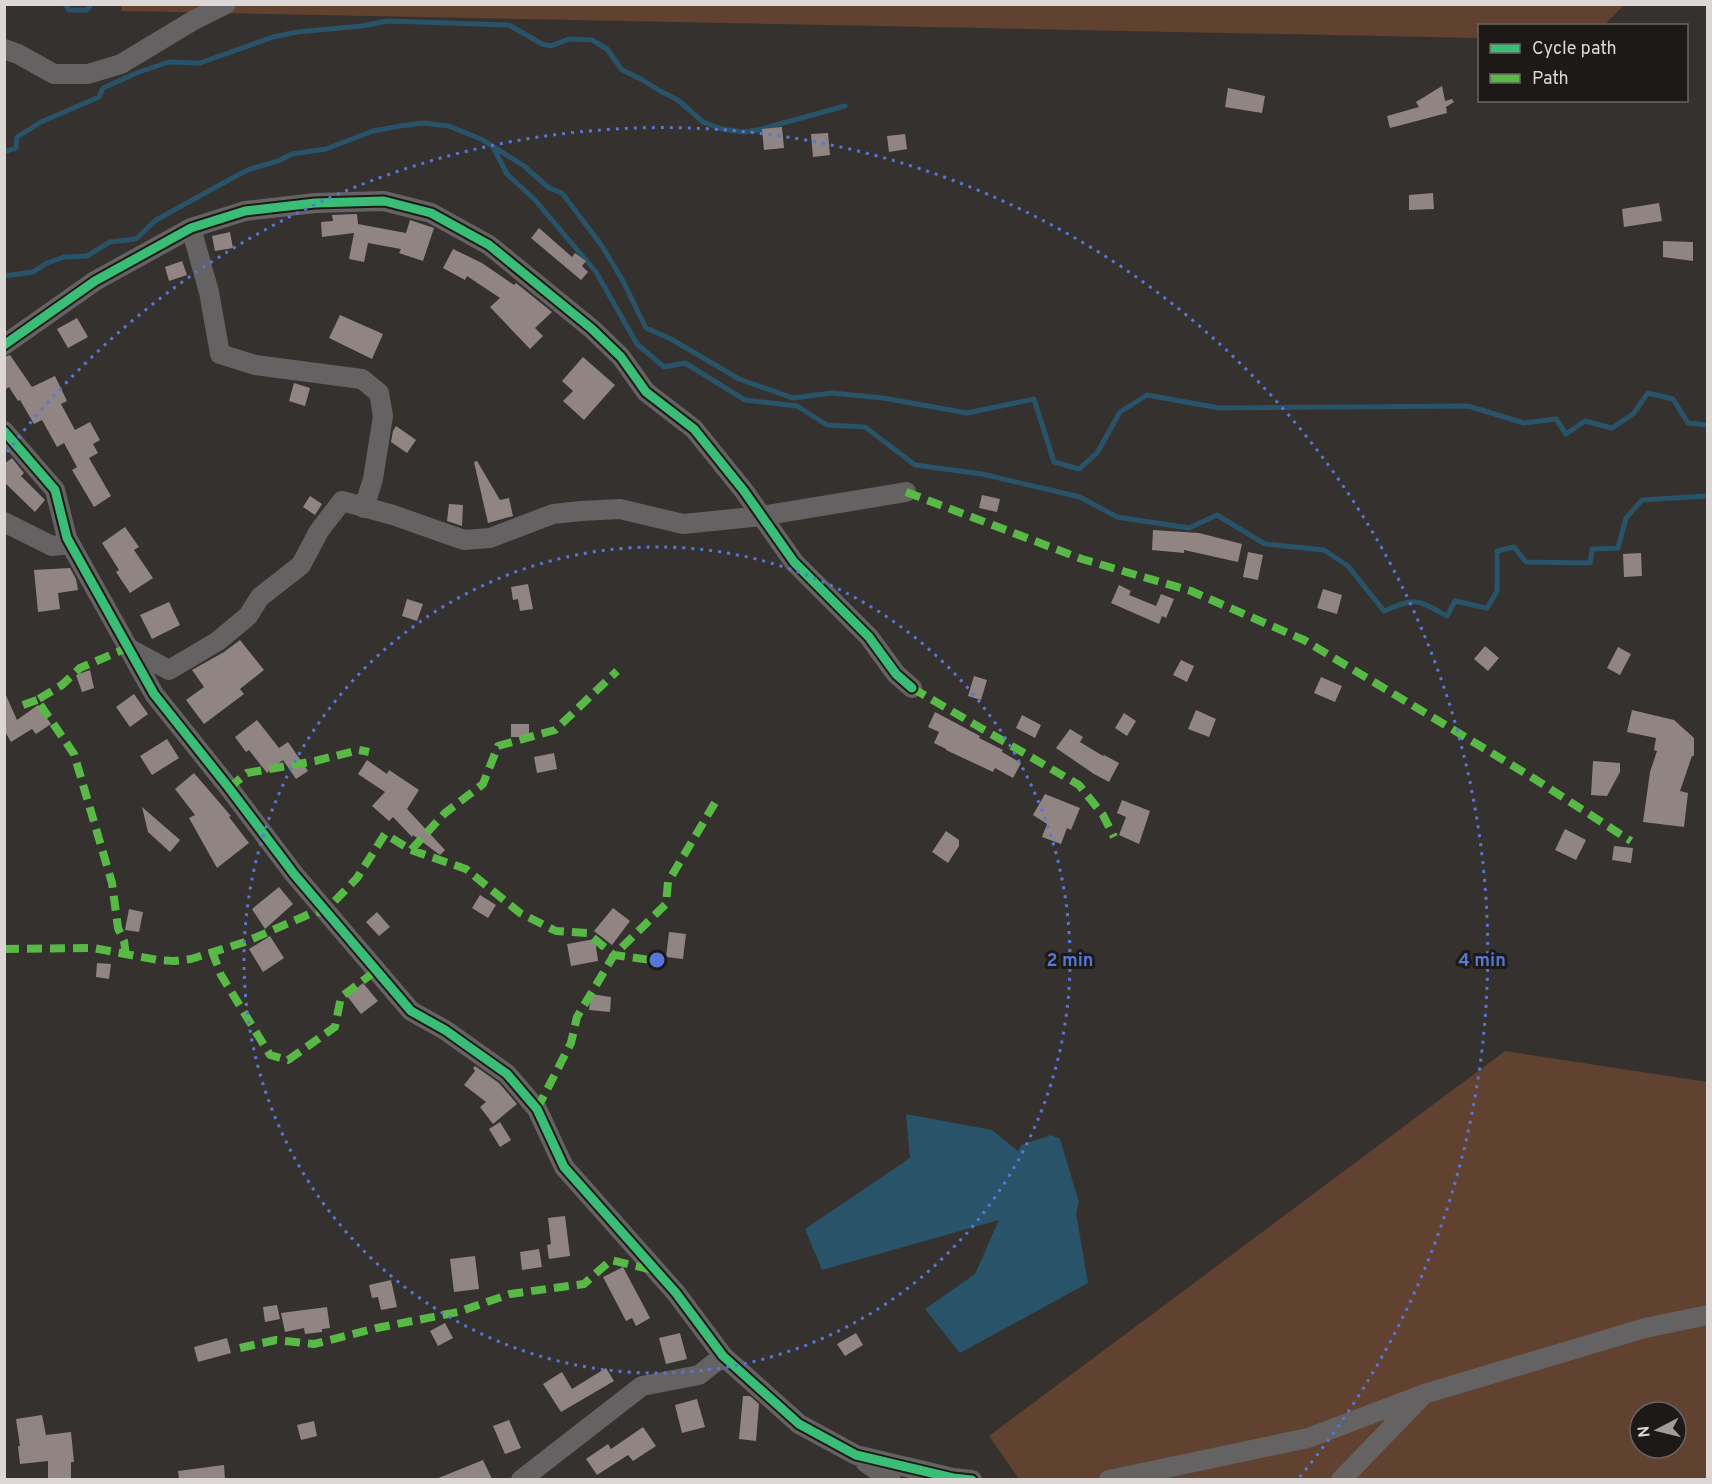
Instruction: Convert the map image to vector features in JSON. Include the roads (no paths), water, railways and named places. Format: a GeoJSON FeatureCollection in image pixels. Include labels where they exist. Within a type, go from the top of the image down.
{"type":"FeatureCollection","features":[{"type":"Feature","properties":{"kind":"street"},"geometry":{"type":"LineString","coordinates":[[4,49],[54,74],[88,74],[121,63],[226,4]]}},
{"type":"Feature","properties":{"kind":"street"},"geometry":{"type":"LineString","coordinates":[[4,345],[95,281],[191,228],[245,211],[315,203],[384,201],[430,213],[489,244],[592,329],[621,357],[646,392],[694,429],[762,516],[794,562],[869,637],[896,674],[912,688]]}},
{"type":"Feature","properties":{"kind":"street"},"geometry":{"type":"LineString","coordinates":[[191,228],[209,292],[220,354],[255,365],[362,380],[380,393],[383,416],[373,479],[364,508]]}},
{"type":"Feature","properties":{"kind":"street"},"geometry":{"type":"LineString","coordinates":[[4,431],[55,490],[70,544],[154,694],[230,788],[294,874],[339,928],[411,1011],[445,1030],[507,1074],[537,1109],[564,1167],[676,1293],[723,1356],[799,1424],[856,1455],[891,1479]]}},
{"type":"Feature","properties":{"kind":"street"},"geometry":{"type":"LineString","coordinates":[[127,648],[169,670],[218,641],[248,616],[260,597],[301,565],[319,531],[342,501],[393,515],[464,540],[490,538],[553,514],[620,509],[683,524],[762,516],[906,492]]}},
{"type":"Feature","properties":{"kind":"street"},"geometry":{"type":"LineString","coordinates":[[4,522],[52,546],[70,544]]}},
{"type":"Feature","properties":{"kind":"street"},"geometry":{"type":"LineString","coordinates":[[1109,1479],[1308,1438],[1424,1394],[1645,1328],[1707,1315]]}},
{"type":"Feature","properties":{"kind":"street"},"geometry":{"type":"LineString","coordinates":[[521,1479],[642,1386],[699,1375],[723,1356]]}},
{"type":"Feature","properties":{"kind":"street"},"geometry":{"type":"LineString","coordinates":[[1341,1479],[1424,1394]]}},
{"type":"Feature","properties":{"kind":"street"},"geometry":{"type":"LineString","coordinates":[[856,1455],[953,1478],[972,1479]]}},
{"type":"Feature","properties":{"kind":"water"},"geometry":{"type":"Polygon","coordinates":[[[906,1114],[992,1130],[1018,1151],[1021,1145],[1051,1135],[1060,1139],[1079,1202],[1076,1213],[1088,1283],[960,1353],[925,1309],[975,1274],[999,1220],[822,1270],[805,1229],[910,1158],[906,1114]]]}},
{"type":"Feature","properties":{"kind":"waterway"},"geometry":{"type":"LineString","coordinates":[[65,4],[69,10],[87,10],[91,4]]}},
{"type":"Feature","properties":{"kind":"waterway"},"geometry":{"type":"LineString","coordinates":[[4,152],[16,148],[17,137],[41,122],[99,97],[103,88],[139,72],[169,62],[200,63],[273,37],[297,32],[362,26],[387,21],[509,25],[542,44],[551,46],[569,39],[592,40],[607,49],[622,70],[678,100],[703,122],[722,129],[744,132],[758,130],[845,106]]}},
{"type":"Feature","properties":{"kind":"waterway"},"geometry":{"type":"LineString","coordinates":[[4,276],[33,272],[47,263],[64,257],[87,256],[110,242],[136,239],[156,220],[250,169],[278,161],[292,154],[326,149],[373,131],[423,123],[449,126],[483,140],[524,166],[549,188],[562,193],[602,246],[623,281],[646,328],[671,339],[739,379],[793,398],[832,393],[883,398],[967,413],[1034,399],[1054,462],[1079,469],[1097,453],[1120,412],[1147,395],[1219,408],[1468,406],[1524,423],[1556,419],[1566,434],[1585,421],[1612,428],[1633,414],[1648,393],[1673,399],[1688,423],[1708,425]]}},
{"type":"Feature","properties":{"kind":"waterway"},"geometry":{"type":"LineString","coordinates":[[493,147],[507,174],[535,200],[596,272],[637,344],[664,367],[685,363],[745,400],[797,406],[827,425],[865,427],[915,465],[982,474],[1080,497],[1117,517],[1189,528],[1217,515],[1265,544],[1324,550],[1348,566],[1384,611],[1410,602],[1422,603],[1447,616],[1455,601],[1487,608],[1497,591],[1497,551],[1514,547],[1526,562],[1590,563],[1592,549],[1618,548],[1626,518],[1642,500],[1706,496]]}}]}
